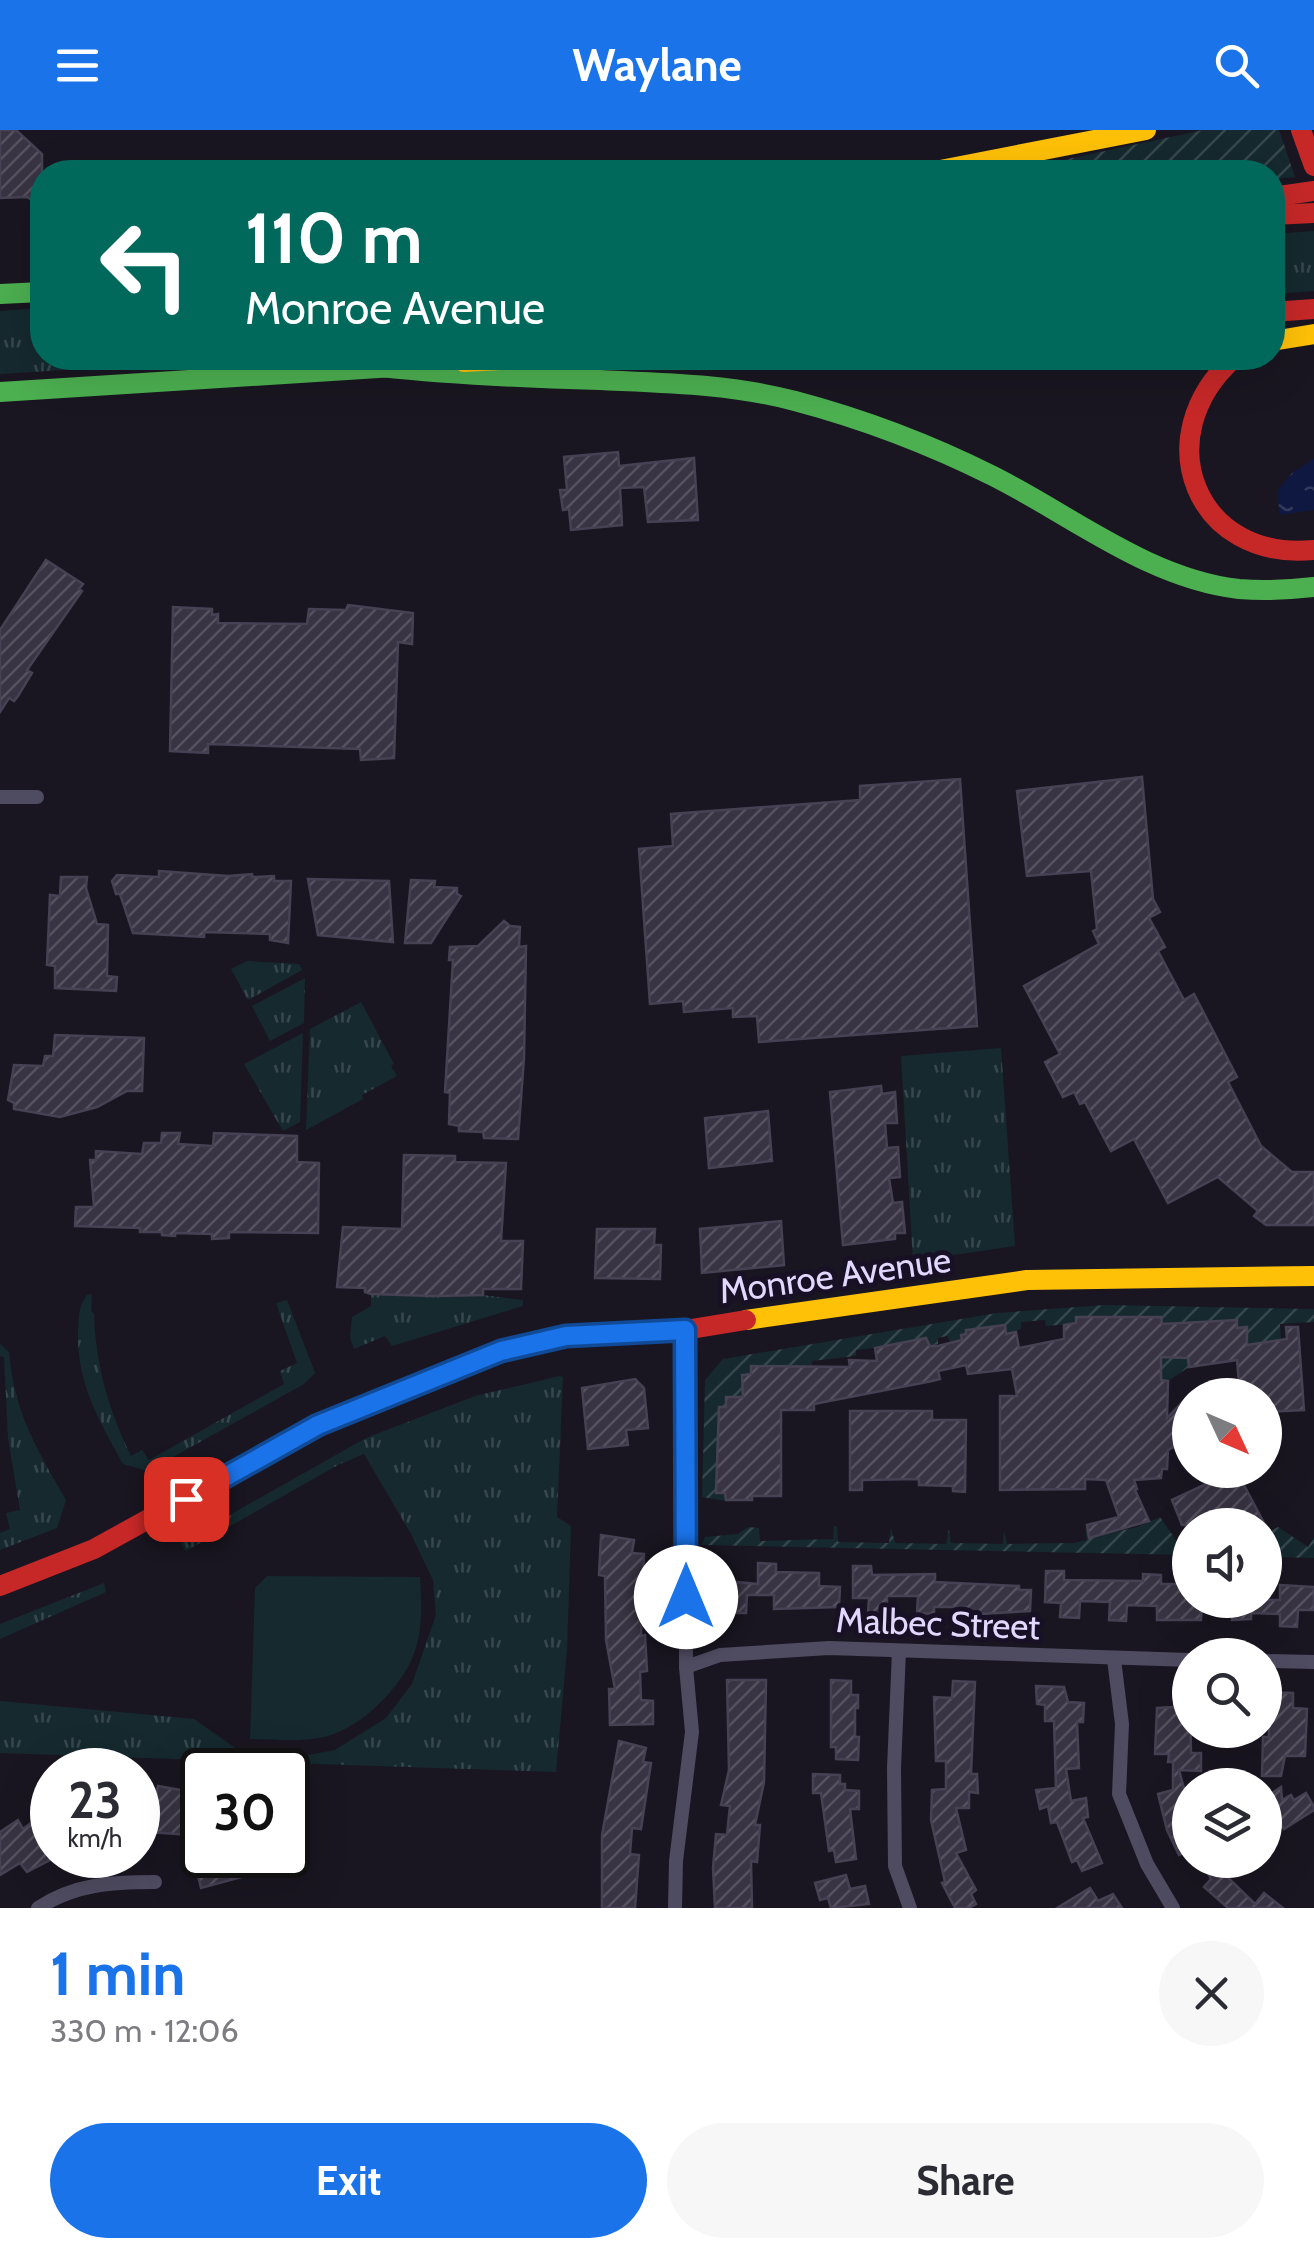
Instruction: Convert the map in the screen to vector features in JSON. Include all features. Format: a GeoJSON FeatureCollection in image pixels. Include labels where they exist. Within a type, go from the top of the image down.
{"type":"FeatureCollection","features":[{"type":"Feature","properties":{"kind":"main road"},"geometry":{"type":"LineString","coordinates":[[992,160],[1146,130]]}},
{"type":"Feature","properties":{"kind":"main road"},"geometry":{"type":"LineString","coordinates":[[1301,130],[1314,166]]}},
{"type":"Feature","properties":{"kind":"main road"},"geometry":{"type":"LineString","coordinates":[[1285,215],[1314,213]]}},
{"type":"Feature","properties":{"kind":"main road"},"geometry":{"type":"LineString","coordinates":[[0,294],[30,293]]}},
{"type":"Feature","properties":{"kind":"main road"},"geometry":{"type":"LineString","coordinates":[[1285,311],[1314,309]]}},
{"type":"Feature","properties":{"kind":"main road"},"geometry":{"type":"LineString","coordinates":[[1285,339],[1314,334]]}},
{"type":"Feature","properties":{"kind":"main road"},"geometry":{"type":"LineString","coordinates":[[0,392],[349,370]]}},
{"type":"Feature","properties":{"kind":"main road"},"geometry":{"type":"LineString","coordinates":[[400,370],[468,377],[699,385],[758,392],[918,442],[1024,492],[1148,561],[1212,586],[1255,593],[1314,587]]}},
{"type":"Feature","properties":{"kind":"main road"},"geometry":{"type":"LineString","coordinates":[[1219,370],[1193,414],[1188,439],[1196,482],[1215,516],[1246,542],[1280,552],[1314,550]]}},
{"type":"Feature","properties":{"kind":"main road","name":"Monroe Avenue"},"geometry":{"type":"LineString","coordinates":[[0,1586],[94,1549],[318,1425],[501,1351],[566,1336],[685,1330],[1027,1280],[1314,1276]]}},
{"type":"Feature","properties":{"kind":"street"},"geometry":{"type":"LineString","coordinates":[[0,797],[38,797]]}},
{"type":"Feature","properties":{"kind":"street"},"geometry":{"type":"LineString","coordinates":[[675,1908],[676,1862],[692,1732],[686,1666],[685,1330]]}},
{"type":"Feature","properties":{"kind":"street","name":"Malbec Street"},"geometry":{"type":"LineString","coordinates":[[686,1666],[720,1654],[829,1648],[1172,1660]]}},
{"type":"Feature","properties":{"kind":"street"},"geometry":{"type":"LineString","coordinates":[[899,1652],[895,1866],[910,1908]]}},
{"type":"Feature","properties":{"kind":"street"},"geometry":{"type":"LineString","coordinates":[[1114,1659],[1122,1724],[1119,1794],[1147,1864],[1174,1908]]}},
{"type":"Feature","properties":{"kind":"street"},"geometry":{"type":"LineString","coordinates":[[1282,1661],[1314,1662]]}},
{"type":"Feature","properties":{"kind":"street"},"geometry":{"type":"LineString","coordinates":[[38,1908],[74,1888],[112,1882],[155,1882]]}},
{"type":"Feature","properties":{"kind":"green space"},"geometry":{"type":"Polygon","coordinates":[[[1203,130],[1279,130],[1295,177],[1285,178],[1285,160],[1063,160],[1203,130]]]}},
{"type":"Feature","properties":{"kind":"green space"},"geometry":{"type":"Polygon","coordinates":[[[1314,231],[1314,291],[1285,293],[1285,233],[1314,231]]]}},
{"type":"Feature","properties":{"kind":"green space"},"geometry":{"type":"Polygon","coordinates":[[[30,309],[30,370],[65,370],[0,374],[0,311],[30,309]]]}},
{"type":"Feature","properties":{"kind":"green space"},"geometry":{"type":"Polygon","coordinates":[[[247,961],[299,964],[302,970],[248,1000],[231,969],[247,961]]]}},
{"type":"Feature","properties":{"kind":"green space"},"geometry":{"type":"Polygon","coordinates":[[[305,978],[304,1023],[270,1041],[252,1006],[305,978]]]}},
{"type":"Feature","properties":{"kind":"green space"},"geometry":{"type":"Polygon","coordinates":[[[361,1002],[397,1076],[306,1130],[310,1029],[361,1002]]]}},
{"type":"Feature","properties":{"kind":"green space"},"geometry":{"type":"Polygon","coordinates":[[[303,1033],[300,1122],[283,1131],[244,1064],[303,1033]]]}},
{"type":"Feature","properties":{"kind":"green space"},"geometry":{"type":"Polygon","coordinates":[[[1001,1048],[1015,1246],[913,1261],[901,1056],[1001,1048]]]}},
{"type":"Feature","properties":{"kind":"green space"},"geometry":{"type":"Polygon","coordinates":[[[92,1294],[91,1312],[105,1386],[131,1456],[142,1450],[149,1460],[284,1384],[280,1371],[297,1363],[276,1303],[287,1300],[315,1373],[304,1384],[148,1471],[123,1464],[91,1401],[81,1368],[80,1312],[87,1295],[92,1294]]]}},
{"type":"Feature","properties":{"kind":"green space"},"geometry":{"type":"Polygon","coordinates":[[[371,1294],[483,1295],[523,1300],[523,1306],[392,1346],[385,1336],[354,1349],[350,1338],[352,1317],[371,1306],[371,1294]]]}},
{"type":"Feature","properties":{"kind":"green space"},"geometry":{"type":"Polygon","coordinates":[[[1105,1305],[1314,1309],[1314,1322],[1280,1324],[1281,1341],[1247,1345],[1247,1327],[1237,1328],[1236,1320],[1216,1322],[1178,1357],[1188,1358],[1189,1367],[1168,1381],[1161,1380],[1161,1317],[1046,1326],[1045,1320],[1021,1322],[1021,1329],[1006,1334],[1004,1325],[966,1330],[962,1340],[951,1343],[947,1336],[930,1346],[929,1341],[856,1350],[856,1356],[812,1361],[811,1375],[794,1369],[793,1365],[751,1366],[751,1374],[742,1375],[743,1397],[727,1397],[726,1407],[719,1408],[727,1471],[716,1472],[716,1492],[726,1492],[726,1501],[702,1497],[705,1380],[723,1359],[997,1313],[1105,1305]]]}},
{"type":"Feature","properties":{"kind":"green space"},"geometry":{"type":"Polygon","coordinates":[[[0,1344],[9,1352],[16,1394],[29,1430],[66,1500],[57,1528],[0,1550],[0,1533],[10,1529],[6,1513],[20,1510],[8,1438],[0,1344]]]}},
{"type":"Feature","properties":{"kind":"green space"},"geometry":{"type":"Polygon","coordinates":[[[563,1377],[557,1517],[571,1526],[567,1650],[556,1772],[310,1764],[310,1755],[335,1750],[386,1718],[412,1684],[436,1615],[433,1580],[364,1454],[186,1551],[180,1543],[366,1438],[475,1396],[563,1377]]]}},
{"type":"Feature","properties":{"kind":"green space"},"geometry":{"type":"Polygon","coordinates":[[[1160,1517],[1172,1534],[1172,1555],[701,1545],[705,1537],[738,1534],[748,1527],[759,1528],[760,1541],[833,1539],[837,1526],[838,1542],[889,1543],[891,1528],[895,1543],[946,1544],[949,1529],[951,1543],[1003,1544],[1004,1530],[1007,1544],[1074,1543],[1087,1540],[1085,1527],[1090,1538],[1160,1517]]]}},
{"type":"Feature","properties":{"kind":"green space"},"geometry":{"type":"Polygon","coordinates":[[[1282,1530],[1308,1547],[1314,1537],[1314,1558],[1282,1557],[1282,1530]]]}},
{"type":"Feature","properties":{"kind":"green space"},"geometry":{"type":"Polygon","coordinates":[[[267,1576],[420,1577],[420,1630],[411,1661],[373,1710],[333,1735],[293,1740],[250,1739],[255,1588],[267,1576]]]}},
{"type":"Feature","properties":{"kind":"green space"},"geometry":{"type":"Polygon","coordinates":[[[104,1583],[106,1592],[0,1639],[0,1624],[104,1583]]]}},
{"type":"Feature","properties":{"kind":"green space"},"geometry":{"type":"Polygon","coordinates":[[[0,1701],[194,1719],[235,1748],[180,1748],[180,1759],[160,1758],[160,1748],[30,1748],[30,1754],[0,1753],[0,1701]]]}},
{"type":"Feature","properties":{"kind":"water"},"geometry":{"type":"Polygon","coordinates":[[[1314,459],[1314,510],[1279,515],[1278,490],[1293,472],[1314,459]]]}},
{"type":"Feature","properties":{"kind":"building"},"geometry":{"type":"Polygon","coordinates":[[[0,130],[16,130],[42,154],[42,160],[30,160],[30,199],[0,198],[0,130]]]}},
{"type":"Feature","properties":{"kind":"building"},"geometry":{"type":"Polygon","coordinates":[[[618,452],[619,466],[694,458],[698,520],[648,522],[644,487],[620,488],[622,525],[571,530],[569,509],[563,510],[560,490],[567,490],[564,457],[618,452]]]}},
{"type":"Feature","properties":{"kind":"building"},"geometry":{"type":"Polygon","coordinates":[[[46,560],[83,584],[79,589],[82,591],[27,670],[32,673],[18,696],[14,701],[9,698],[0,712],[0,630],[46,560]]]}},
{"type":"Feature","properties":{"kind":"building"},"geometry":{"type":"Polygon","coordinates":[[[348,605],[413,613],[412,644],[398,642],[394,758],[361,760],[360,749],[208,744],[208,753],[170,751],[173,607],[212,609],[212,615],[218,614],[218,623],[307,624],[309,609],[346,610],[348,605]]]}},
{"type":"Feature","properties":{"kind":"building"},"geometry":{"type":"Polygon","coordinates":[[[1142,777],[1153,899],[1160,912],[1149,918],[1165,947],[1158,951],[1184,1000],[1194,994],[1237,1077],[1228,1082],[1261,1146],[1292,1172],[1314,1172],[1314,1225],[1266,1225],[1254,1216],[1258,1211],[1218,1177],[1168,1203],[1134,1139],[1111,1151],[1085,1102],[1080,1104],[1074,1092],[1063,1097],[1045,1062],[1060,1054],[1024,986],[1099,944],[1093,931],[1097,929],[1091,871],[1027,876],[1017,791],[1142,777]]]}},
{"type":"Feature","properties":{"kind":"building"},"geometry":{"type":"Polygon","coordinates":[[[960,779],[977,1026],[759,1042],[757,1016],[733,1017],[733,1008],[684,1012],[683,1001],[650,1004],[639,849],[673,846],[671,814],[860,800],[860,786],[960,779]]]}},
{"type":"Feature","properties":{"kind":"building"},"geometry":{"type":"Polygon","coordinates":[[[159,871],[252,874],[274,876],[274,881],[291,881],[288,943],[270,940],[270,934],[204,932],[204,937],[133,933],[112,881],[117,875],[159,877],[159,871]]]}},
{"type":"Feature","properties":{"kind":"building"},"geometry":{"type":"Polygon","coordinates":[[[61,877],[87,877],[86,888],[97,924],[108,925],[107,976],[117,977],[116,991],[55,988],[55,966],[47,965],[50,895],[60,896],[61,877]]]}},
{"type":"Feature","properties":{"kind":"building"},"geometry":{"type":"Polygon","coordinates":[[[308,879],[389,881],[393,942],[318,935],[308,879]]]}},
{"type":"Feature","properties":{"kind":"building"},"geometry":{"type":"Polygon","coordinates":[[[411,880],[435,881],[434,887],[457,888],[461,896],[431,943],[405,943],[411,880]]]}},
{"type":"Feature","properties":{"kind":"building"},"geometry":{"type":"Polygon","coordinates":[[[504,921],[520,927],[519,947],[526,946],[518,1139],[484,1138],[483,1132],[459,1131],[459,1126],[449,1124],[450,1093],[445,1092],[453,960],[449,960],[450,947],[478,946],[504,921]]]}},
{"type":"Feature","properties":{"kind":"building"},"geometry":{"type":"Polygon","coordinates":[[[55,1035],[144,1038],[142,1091],[127,1091],[97,1107],[60,1117],[14,1109],[14,1103],[8,1100],[14,1065],[43,1066],[45,1056],[53,1056],[55,1035]]]}},
{"type":"Feature","properties":{"kind":"building"},"geometry":{"type":"Polygon","coordinates":[[[881,1086],[882,1094],[895,1092],[897,1123],[885,1123],[887,1148],[898,1147],[900,1177],[889,1178],[893,1203],[902,1202],[905,1233],[895,1233],[895,1239],[843,1245],[830,1092],[881,1086]]]}},
{"type":"Feature","properties":{"kind":"building"},"geometry":{"type":"Polygon","coordinates":[[[768,1111],[772,1161],[709,1168],[705,1118],[768,1111]]]}},
{"type":"Feature","properties":{"kind":"building"},"geometry":{"type":"Polygon","coordinates":[[[162,1133],[180,1133],[178,1144],[213,1146],[214,1133],[297,1136],[297,1162],[319,1163],[318,1233],[229,1232],[229,1238],[212,1239],[212,1234],[175,1236],[140,1232],[140,1228],[75,1226],[76,1207],[94,1207],[90,1160],[96,1160],[96,1151],[142,1154],[144,1143],[161,1143],[162,1133]]]}},
{"type":"Feature","properties":{"kind":"building"},"geometry":{"type":"Polygon","coordinates":[[[404,1155],[506,1163],[501,1241],[523,1241],[521,1289],[483,1289],[483,1295],[433,1296],[371,1294],[365,1288],[337,1287],[343,1227],[402,1229],[404,1155]]]}},
{"type":"Feature","properties":{"kind":"building"},"geometry":{"type":"Polygon","coordinates":[[[781,1221],[784,1265],[702,1273],[700,1229],[781,1221]]]}},
{"type":"Feature","properties":{"kind":"building"},"geometry":{"type":"Polygon","coordinates":[[[597,1229],[655,1229],[654,1245],[661,1245],[660,1279],[595,1278],[597,1229]]]}},
{"type":"Feature","properties":{"kind":"building"},"geometry":{"type":"Polygon","coordinates":[[[1076,1317],[1161,1317],[1162,1324],[1237,1320],[1237,1328],[1247,1327],[1247,1345],[1287,1339],[1286,1327],[1298,1327],[1304,1410],[1282,1411],[1282,1378],[1239,1378],[1237,1360],[1189,1367],[1188,1358],[1161,1357],[1161,1380],[1168,1381],[1167,1418],[1172,1413],[1172,1448],[1168,1450],[1167,1469],[1162,1469],[1161,1478],[1134,1480],[1149,1521],[1089,1538],[1087,1525],[1119,1517],[1106,1480],[1085,1479],[1085,1489],[1000,1490],[1000,1396],[1017,1396],[1012,1369],[968,1374],[966,1365],[938,1371],[940,1379],[814,1404],[814,1410],[781,1410],[781,1496],[726,1500],[725,1493],[716,1493],[719,1407],[726,1407],[726,1397],[743,1397],[742,1375],[751,1374],[751,1366],[850,1367],[849,1360],[877,1361],[875,1348],[926,1338],[930,1346],[938,1346],[962,1340],[966,1330],[1005,1325],[1006,1334],[1016,1332],[1019,1348],[1064,1339],[1064,1325],[1076,1323],[1076,1317]]]}},
{"type":"Feature","properties":{"kind":"building"},"geometry":{"type":"Polygon","coordinates":[[[635,1379],[644,1388],[648,1428],[626,1430],[628,1445],[588,1449],[582,1388],[635,1379]]]}},
{"type":"Feature","properties":{"kind":"building"},"geometry":{"type":"Polygon","coordinates":[[[850,1411],[932,1411],[932,1420],[966,1420],[965,1492],[953,1491],[953,1486],[919,1485],[919,1479],[862,1480],[862,1490],[850,1490],[850,1411]]]}},
{"type":"Feature","properties":{"kind":"building"},"geometry":{"type":"Polygon","coordinates":[[[1198,1488],[1245,1488],[1256,1508],[1175,1508],[1172,1500],[1198,1488]]]}},
{"type":"Feature","properties":{"kind":"building"},"geometry":{"type":"Polygon","coordinates":[[[601,1535],[634,1540],[632,1553],[644,1554],[641,1636],[645,1635],[647,1671],[640,1672],[641,1700],[653,1701],[653,1724],[610,1725],[609,1689],[615,1689],[606,1640],[605,1576],[599,1575],[601,1535]]]}},
{"type":"Feature","properties":{"kind":"building"},"geometry":{"type":"Polygon","coordinates":[[[758,1563],[776,1564],[776,1572],[819,1573],[819,1586],[840,1587],[839,1607],[774,1609],[774,1595],[747,1595],[746,1613],[730,1613],[730,1606],[716,1605],[717,1580],[758,1584],[758,1563]]]}},
{"type":"Feature","properties":{"kind":"building"},"geometry":{"type":"Polygon","coordinates":[[[853,1566],[871,1566],[872,1575],[935,1574],[935,1582],[1019,1586],[1019,1590],[1031,1590],[1030,1611],[965,1615],[965,1607],[934,1607],[934,1614],[917,1613],[918,1596],[887,1596],[887,1613],[868,1613],[869,1598],[853,1598],[853,1566]]]}},
{"type":"Feature","properties":{"kind":"building"},"geometry":{"type":"Polygon","coordinates":[[[1046,1571],[1064,1571],[1064,1580],[1143,1581],[1143,1574],[1161,1575],[1161,1584],[1172,1584],[1172,1618],[1201,1620],[1157,1620],[1157,1606],[1127,1605],[1126,1621],[1109,1620],[1110,1602],[1080,1601],[1079,1618],[1060,1617],[1061,1603],[1045,1602],[1046,1571]]]}},
{"type":"Feature","properties":{"kind":"building"},"geometry":{"type":"Polygon","coordinates":[[[1282,1585],[1314,1587],[1314,1610],[1298,1610],[1297,1627],[1280,1626],[1282,1585]]]}},
{"type":"Feature","properties":{"kind":"building"},"geometry":{"type":"Polygon","coordinates":[[[727,1680],[766,1680],[764,1782],[755,1825],[760,1825],[757,1862],[751,1861],[752,1908],[715,1908],[716,1834],[727,1835],[730,1806],[721,1805],[729,1770],[727,1680]]]}},
{"type":"Feature","properties":{"kind":"building"},"geometry":{"type":"Polygon","coordinates":[[[831,1680],[851,1681],[851,1695],[858,1695],[858,1760],[836,1759],[836,1747],[831,1747],[831,1680]]]}},
{"type":"Feature","properties":{"kind":"building"},"geometry":{"type":"Polygon","coordinates":[[[953,1681],[975,1682],[971,1774],[977,1774],[978,1793],[969,1792],[969,1808],[956,1808],[966,1850],[956,1853],[976,1890],[971,1894],[976,1904],[969,1908],[955,1908],[942,1883],[945,1882],[931,1820],[932,1790],[946,1789],[946,1761],[936,1761],[934,1697],[952,1698],[953,1681]]]}},
{"type":"Feature","properties":{"kind":"building"},"geometry":{"type":"Polygon","coordinates":[[[1036,1686],[1064,1687],[1068,1702],[1084,1703],[1083,1722],[1077,1722],[1079,1768],[1066,1769],[1071,1801],[1086,1798],[1088,1817],[1083,1818],[1102,1863],[1082,1871],[1077,1860],[1072,1862],[1057,1822],[1051,1823],[1048,1806],[1040,1809],[1036,1790],[1056,1788],[1054,1721],[1045,1721],[1045,1705],[1037,1704],[1036,1686]]]}},
{"type":"Feature","properties":{"kind":"building"},"geometry":{"type":"Polygon","coordinates":[[[1282,1693],[1293,1693],[1293,1708],[1307,1709],[1305,1756],[1285,1756],[1282,1771],[1262,1768],[1263,1748],[1282,1748],[1282,1693]]]}},
{"type":"Feature","properties":{"kind":"building"},"geometry":{"type":"Polygon","coordinates":[[[1172,1707],[1172,1748],[1191,1748],[1191,1753],[1201,1753],[1201,1768],[1173,1768],[1173,1762],[1168,1762],[1169,1754],[1155,1754],[1157,1708],[1172,1707]]]}},
{"type":"Feature","properties":{"kind":"building"},"geometry":{"type":"Polygon","coordinates":[[[619,1741],[646,1748],[643,1762],[651,1763],[641,1829],[632,1828],[630,1854],[639,1855],[635,1908],[602,1908],[602,1835],[619,1741]]]}},
{"type":"Feature","properties":{"kind":"building"},"geometry":{"type":"Polygon","coordinates":[[[813,1774],[840,1775],[845,1790],[859,1791],[859,1809],[850,1809],[856,1859],[836,1862],[834,1850],[829,1851],[821,1793],[813,1793],[813,1774]]]}},
{"type":"Feature","properties":{"kind":"building"},"geometry":{"type":"Polygon","coordinates":[[[160,1786],[180,1790],[180,1834],[160,1833],[160,1786]]]}},
{"type":"Feature","properties":{"kind":"building"},"geometry":{"type":"Polygon","coordinates":[[[1172,1790],[1172,1840],[1167,1830],[1158,1794],[1172,1790]]]}},
{"type":"Feature","properties":{"kind":"building"},"geometry":{"type":"Polygon","coordinates":[[[1306,1793],[1314,1810],[1284,1829],[1282,1800],[1291,1795],[1294,1800],[1306,1793]]]}},
{"type":"Feature","properties":{"kind":"building"},"geometry":{"type":"Polygon","coordinates":[[[18,1820],[23,1829],[30,1824],[30,1870],[27,1872],[20,1863],[0,1875],[0,1832],[18,1820]]]}},
{"type":"Feature","properties":{"kind":"building"},"geometry":{"type":"Polygon","coordinates":[[[846,1875],[850,1889],[865,1886],[869,1904],[831,1908],[828,1898],[820,1900],[815,1883],[846,1875]]]}},
{"type":"Feature","properties":{"kind":"building"},"geometry":{"type":"Polygon","coordinates":[[[199,1878],[238,1878],[201,1888],[199,1878]]]}},
{"type":"Feature","properties":{"kind":"building"},"geometry":{"type":"Polygon","coordinates":[[[1228,1878],[1255,1904],[1264,1893],[1283,1908],[1228,1908],[1204,1887],[1211,1879],[1228,1878]]]}},
{"type":"Feature","properties":{"kind":"building"},"geometry":{"type":"Polygon","coordinates":[[[1090,1888],[1098,1901],[1113,1894],[1122,1908],[1057,1908],[1090,1888]]]}},
{"type":"Feature","properties":{"kind":"traffic: fast"},"geometry":{"type":"LineString","coordinates":[[0,294],[30,293]]}},
{"type":"Feature","properties":{"kind":"traffic: fast"},"geometry":{"type":"LineString","coordinates":[[0,392],[347,370]]}},
{"type":"Feature","properties":{"kind":"traffic: fast"},"geometry":{"type":"LineString","coordinates":[[417,370],[698,385],[795,401],[871,424],[945,453],[1174,573],[1239,589],[1314,587]]}},
{"type":"Feature","properties":{"kind":"traffic: slow"},"geometry":{"type":"LineString","coordinates":[[992,160],[1146,130]]}},
{"type":"Feature","properties":{"kind":"traffic: slow"},"geometry":{"type":"LineString","coordinates":[[1285,339],[1314,334]]}},
{"type":"Feature","properties":{"kind":"traffic: slow"},"geometry":{"type":"LineString","coordinates":[[746,1320],[1027,1280],[1314,1276]]}},
{"type":"Feature","properties":{"kind":"traffic: jam"},"geometry":{"type":"LineString","coordinates":[[1301,130],[1314,166]]}},
{"type":"Feature","properties":{"kind":"traffic: jam"},"geometry":{"type":"LineString","coordinates":[[1285,195],[1314,191]]}},
{"type":"Feature","properties":{"kind":"traffic: jam"},"geometry":{"type":"LineString","coordinates":[[1285,214],[1314,213]]}},
{"type":"Feature","properties":{"kind":"traffic: jam"},"geometry":{"type":"LineString","coordinates":[[1285,311],[1314,309]]}},
{"type":"Feature","properties":{"kind":"traffic: jam"},"geometry":{"type":"LineString","coordinates":[[1224,370],[1207,389],[1193,423],[1190,457],[1197,488],[1214,515],[1239,536],[1273,548],[1314,550]]}},
{"type":"Feature","properties":{"kind":"traffic: jam"},"geometry":{"type":"LineString","coordinates":[[0,1586],[94,1549],[319,1425],[501,1351],[566,1336],[685,1330],[746,1320]]}},
{"type":"Feature","properties":{"kind":"route"},"geometry":{"type":"LineString","coordinates":[[186,1499],[318,1425],[501,1351],[566,1336],[685,1330],[686,1597]]}}]}
